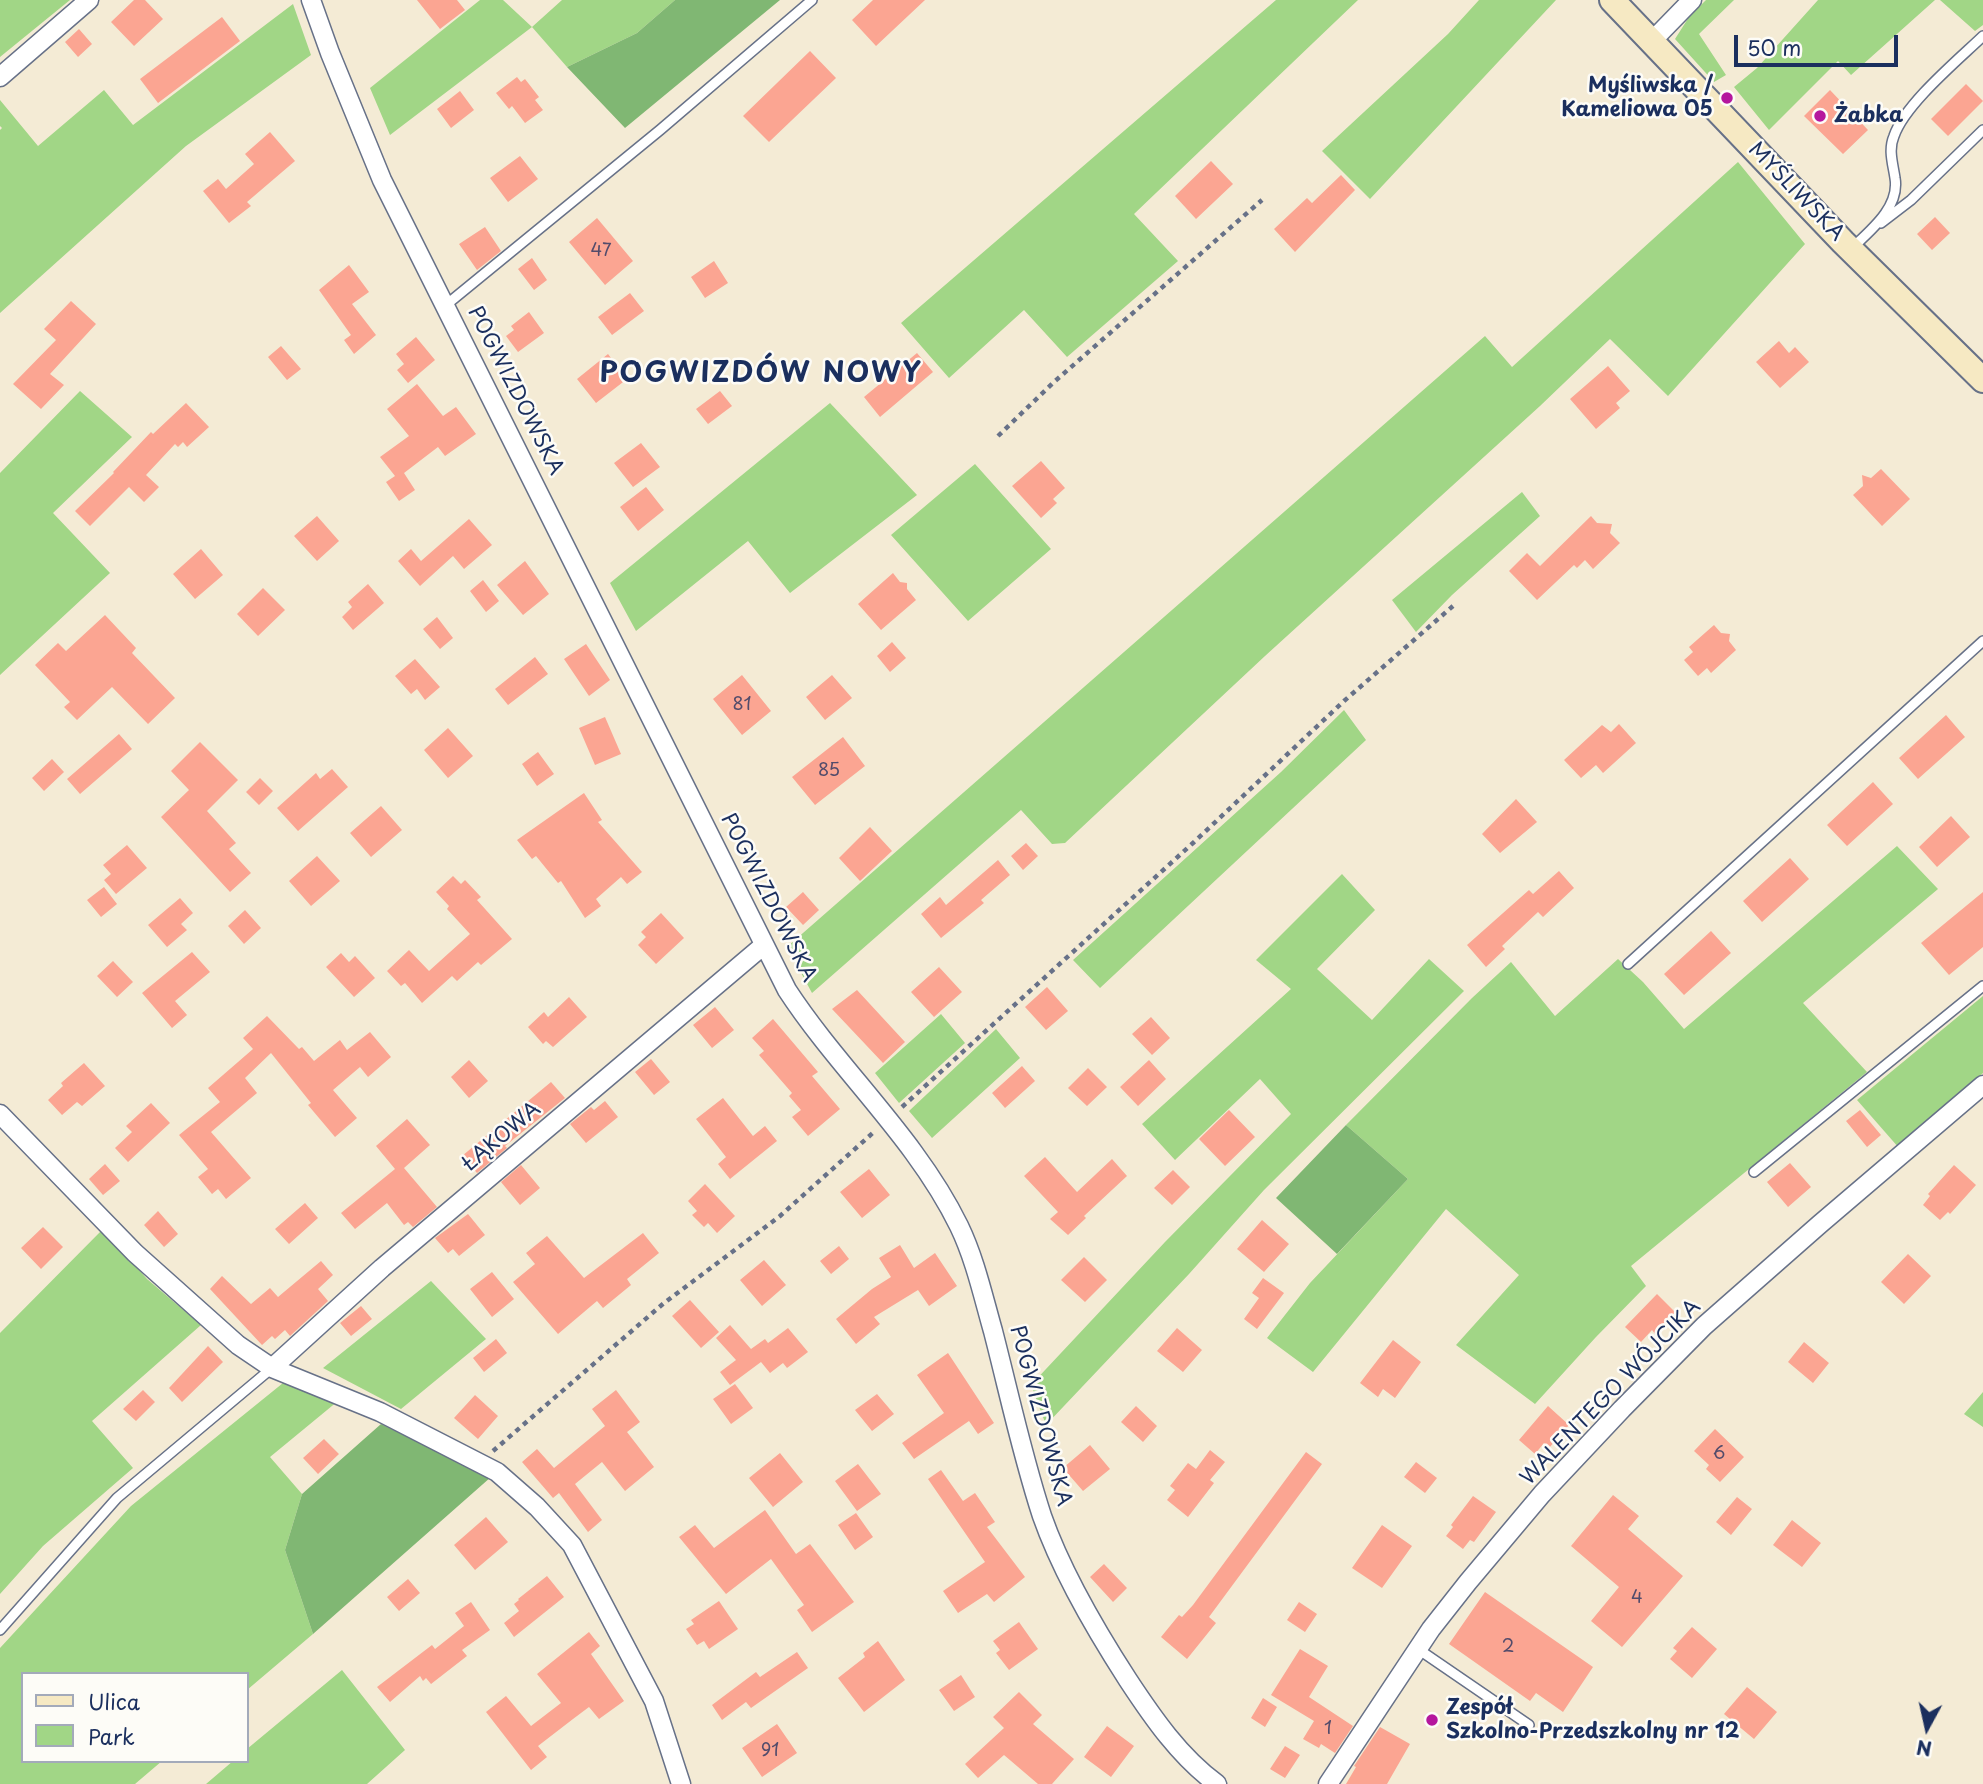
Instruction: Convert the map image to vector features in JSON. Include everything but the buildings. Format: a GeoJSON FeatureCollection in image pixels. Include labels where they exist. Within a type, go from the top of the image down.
{"type":"FeatureCollection","features":[{"type":"Feature","properties":{"kind":"street"},"geometry":{"type":"LineString","coordinates":[[0,77],[89,0]]}},
{"type":"Feature","properties":{"kind":"street","name":"POGWIZDOWSKA"},"geometry":{"type":"LineString","coordinates":[[312,0],[364,138],[383,180],[764,945],[806,1018],[941,1193],[960,1227],[973,1260],[1043,1516],[1058,1554],[1118,1664],[1153,1718],[1170,1739],[1217,1784]]}},
{"type":"Feature","properties":{"kind":"street","name":"MYŚLIWSKA"},"geometry":{"type":"LineString","coordinates":[[1612,0],[1851,250],[1983,380]]}},
{"type":"Feature","properties":{"kind":"street"},"geometry":{"type":"LineString","coordinates":[[1652,41],[1692,0]]}},
{"type":"Feature","properties":{"kind":"street","name":"ŁĄKOWA"},"geometry":{"type":"LineString","coordinates":[[272,1368],[382,1268],[764,945]]}},
{"type":"Feature","properties":{"kind":"street","name":"WALENTEGO WÓJCIKA"},"geometry":{"type":"LineString","coordinates":[[1328,1784],[1418,1649],[1468,1582],[1542,1494],[1704,1326],[1983,1085]]}},
{"type":"Feature","properties":{"kind":"street"},"geometry":{"type":"LineString","coordinates":[[0,1114],[135,1253],[238,1345],[272,1368],[380,1412],[498,1472],[537,1507],[572,1545],[654,1701],[681,1784]]}},
{"type":"Feature","properties":{"kind":"lane"},"geometry":{"type":"LineString","coordinates":[[446,305],[660,131],[812,0]]}},
{"type":"Feature","properties":{"kind":"lane"},"geometry":{"type":"LineString","coordinates":[[1873,229],[1895,199],[1896,181],[1891,147],[1901,120],[1983,36]]}},
{"type":"Feature","properties":{"kind":"lane"},"geometry":{"type":"LineString","coordinates":[[1851,250],[1911,200],[1983,130]]}},
{"type":"Feature","properties":{"kind":"lane"},"geometry":{"type":"LineString","coordinates":[[1628,964],[1983,641]]}},
{"type":"Feature","properties":{"kind":"lane"},"geometry":{"type":"LineString","coordinates":[[1754,1172],[1983,986]]}},
{"type":"Feature","properties":{"kind":"lane"},"geometry":{"type":"LineString","coordinates":[[0,1630],[117,1498],[272,1368]]}},
{"type":"Feature","properties":{"kind":"lane"},"geometry":{"type":"LineString","coordinates":[[1418,1649],[1529,1725]]}},
{"type":"Feature","properties":{"kind":"path"},"geometry":{"type":"LineString","coordinates":[[998,436],[1054,382],[1262,200]]}},
{"type":"Feature","properties":{"kind":"path"},"geometry":{"type":"LineString","coordinates":[[481,1463],[664,1303],[780,1216],[1193,843],[1344,701],[1453,606]]}},
{"type":"Feature","properties":{"kind":"green space"},"geometry":{"type":"Polygon","coordinates":[[[0,0],[70,0],[0,57],[0,0]]]}},
{"type":"Feature","properties":{"kind":"green space"},"geometry":{"type":"Polygon","coordinates":[[[480,0],[503,0],[532,27],[390,135],[370,88],[480,0]]]}},
{"type":"Feature","properties":{"kind":"green space"},"geometry":{"type":"Polygon","coordinates":[[[562,0],[675,0],[637,33],[567,67],[532,27],[562,0]]]}},
{"type":"Feature","properties":{"kind":"green space"},"geometry":{"type":"Polygon","coordinates":[[[675,0],[780,0],[625,128],[567,67],[637,33],[675,0]]]}},
{"type":"Feature","properties":{"kind":"green space"},"geometry":{"type":"Polygon","coordinates":[[[1276,0],[1358,0],[1134,214],[1178,261],[1067,357],[1024,310],[949,378],[901,323],[1276,0]]]}},
{"type":"Feature","properties":{"kind":"green space"},"geometry":{"type":"Polygon","coordinates":[[[1479,0],[1556,0],[1370,199],[1322,151],[1448,34],[1479,0]]]}},
{"type":"Feature","properties":{"kind":"green space"},"geometry":{"type":"Polygon","coordinates":[[[1706,0],[1734,0],[1699,34],[1726,75],[1714,82],[1675,39],[1689,17],[1706,0]]]}},
{"type":"Feature","properties":{"kind":"green space"},"geometry":{"type":"Polygon","coordinates":[[[1818,0],[1935,0],[1851,75],[1838,61],[1769,130],[1734,87],[1757,68],[1818,0]]]}},
{"type":"Feature","properties":{"kind":"green space"},"geometry":{"type":"Polygon","coordinates":[[[1940,0],[1983,0],[1983,25],[1975,31],[1940,0]]]}},
{"type":"Feature","properties":{"kind":"green space"},"geometry":{"type":"Polygon","coordinates":[[[293,4],[311,55],[186,146],[0,313],[0,100],[38,146],[104,90],[133,125],[293,4]]]}},
{"type":"Feature","properties":{"kind":"green space"},"geometry":{"type":"Polygon","coordinates":[[[1738,162],[1805,244],[1668,396],[1610,339],[1065,843],[1052,844],[1021,810],[812,993],[787,947],[1485,336],[1512,367],[1738,162]]]}},
{"type":"Feature","properties":{"kind":"green space"},"geometry":{"type":"Polygon","coordinates":[[[80,391],[132,437],[53,513],[110,573],[0,675],[0,473],[80,391]]]}},
{"type":"Feature","properties":{"kind":"green space"},"geometry":{"type":"Polygon","coordinates":[[[830,403],[917,495],[790,593],[748,541],[636,631],[610,583],[830,403]]]}},
{"type":"Feature","properties":{"kind":"green space"},"geometry":{"type":"Polygon","coordinates":[[[975,464],[1051,549],[968,621],[891,535],[975,464]]]}},
{"type":"Feature","properties":{"kind":"green space"},"geometry":{"type":"Polygon","coordinates":[[[1522,492],[1540,516],[1452,595],[1416,632],[1392,600],[1522,492]]]}},
{"type":"Feature","properties":{"kind":"green space"},"geometry":{"type":"Polygon","coordinates":[[[1344,710],[1366,740],[1100,988],[1073,960],[1281,772],[1344,710]]]}},
{"type":"Feature","properties":{"kind":"green space"},"geometry":{"type":"Polygon","coordinates":[[[1897,846],[1938,889],[1803,1003],[1867,1072],[1631,1266],[1646,1286],[1535,1404],[1456,1345],[1519,1275],[1446,1209],[1313,1372],[1267,1338],[1310,1283],[1408,1179],[1346,1125],[1511,962],[1555,1016],[1618,959],[1643,982],[1684,1029],[1897,846]]]}},
{"type":"Feature","properties":{"kind":"green space"},"geometry":{"type":"Polygon","coordinates":[[[1342,874],[1375,910],[1317,969],[1372,1020],[1429,959],[1464,991],[1264,1190],[1189,1274],[1046,1425],[1031,1385],[1165,1242],[1291,1114],[1260,1079],[1175,1160],[1142,1124],[1291,989],[1256,960],[1342,874]]]}},
{"type":"Feature","properties":{"kind":"green space"},"geometry":{"type":"Polygon","coordinates":[[[1983,996],[1983,1073],[1899,1148],[1857,1100],[1983,996]]]}},
{"type":"Feature","properties":{"kind":"green space"},"geometry":{"type":"Polygon","coordinates":[[[941,1014],[965,1043],[899,1103],[875,1073],[941,1014]]]}},
{"type":"Feature","properties":{"kind":"green space"},"geometry":{"type":"Polygon","coordinates":[[[996,1029],[1020,1058],[932,1138],[909,1111],[996,1029]]]}},
{"type":"Feature","properties":{"kind":"green space"},"geometry":{"type":"Polygon","coordinates":[[[1346,1125],[1408,1179],[1337,1254],[1276,1198],[1346,1125]]]}},
{"type":"Feature","properties":{"kind":"green space"},"geometry":{"type":"Polygon","coordinates":[[[103,1229],[147,1279],[201,1325],[92,1421],[133,1468],[43,1546],[0,1594],[0,1333],[103,1229]]]}},
{"type":"Feature","properties":{"kind":"green space"},"geometry":{"type":"Polygon","coordinates":[[[431,1281],[486,1339],[401,1409],[323,1368],[431,1281]]]}},
{"type":"Feature","properties":{"kind":"green space"},"geometry":{"type":"Polygon","coordinates":[[[283,1383],[338,1401],[270,1457],[302,1494],[285,1550],[313,1634],[248,1689],[248,1672],[21,1672],[21,1763],[160,1763],[135,1784],[0,1784],[0,1648],[131,1506],[283,1383]]]}},
{"type":"Feature","properties":{"kind":"green space"},"geometry":{"type":"Polygon","coordinates":[[[1983,1392],[1983,1427],[1964,1414],[1983,1392]]]}},
{"type":"Feature","properties":{"kind":"green space"},"geometry":{"type":"Polygon","coordinates":[[[381,1424],[491,1477],[313,1634],[285,1550],[302,1494],[381,1424]]]}},
{"type":"Feature","properties":{"kind":"green space"},"geometry":{"type":"Polygon","coordinates":[[[342,1670],[405,1750],[367,1784],[206,1784],[231,1763],[248,1763],[248,1748],[342,1670]]]}},
{"type":"Feature","properties":{"kind":"place","name":"Myśliwska / Kameliowa 05"},"geometry":{"type":"Point","coordinates":[1727,98]}},
{"type":"Feature","properties":{"kind":"place","name":"Żabka"},"geometry":{"type":"Point","coordinates":[1820,116]}},
{"type":"Feature","properties":{"kind":"place","name":"Zespół Szkolno-Przedszkolny nr 12"},"geometry":{"type":"Point","coordinates":[1432,1720]}},
{"type":"Feature","properties":{"kind":"district","name":"POGWIZDÓW NOWY"},"geometry":{"type":"Point","coordinates":[761,374]}}]}
